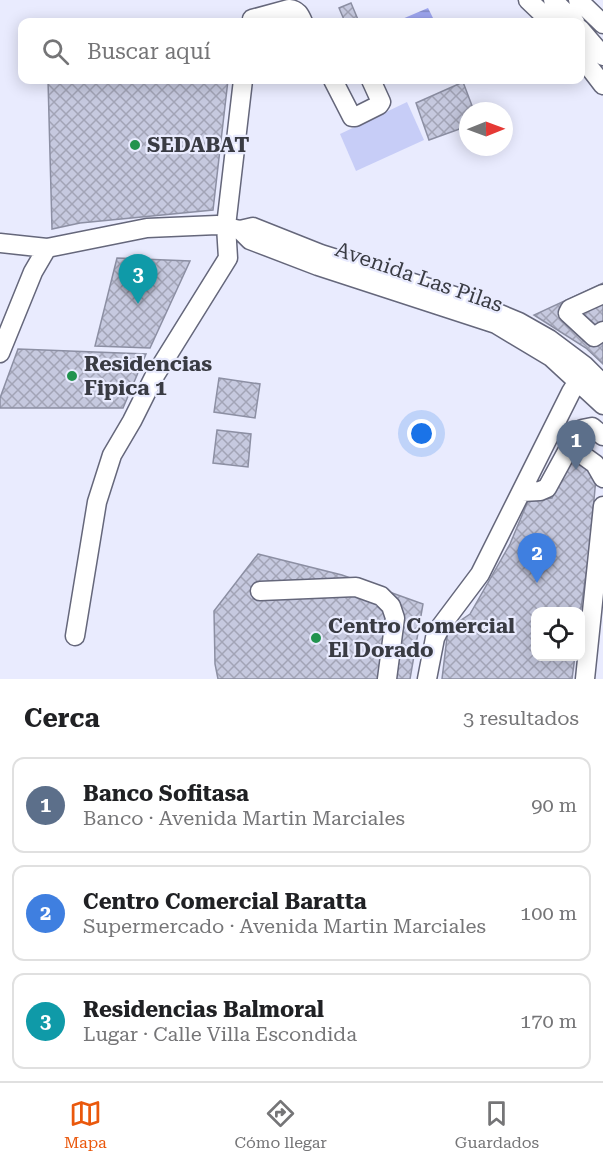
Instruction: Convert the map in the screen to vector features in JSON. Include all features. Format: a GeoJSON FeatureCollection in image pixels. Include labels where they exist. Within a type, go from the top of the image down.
{"type":"FeatureCollection","features":[{"type":"Feature","properties":{"kind":"street"},"geometry":{"type":"LineString","coordinates":[[528,0],[547,18]]}},
{"type":"Feature","properties":{"kind":"street"},"geometry":{"type":"LineString","coordinates":[[553,0],[571,18]]}},
{"type":"Feature","properties":{"kind":"street"},"geometry":{"type":"LineString","coordinates":[[578,0],[603,24]]}},
{"type":"Feature","properties":{"kind":"street"},"geometry":{"type":"LineString","coordinates":[[252,18],[295,9],[301,18]]}},
{"type":"Feature","properties":{"kind":"street"},"geometry":{"type":"LineString","coordinates":[[585,35],[603,56]]}},
{"type":"Feature","properties":{"kind":"street"},"geometry":{"type":"LineString","coordinates":[[585,63],[603,86]]}},
{"type":"Feature","properties":{"kind":"street"},"geometry":{"type":"LineString","coordinates":[[75,636],[97,502],[112,455],[154,377],[228,258],[233,228],[243,84]]}},
{"type":"Feature","properties":{"kind":"street"},"geometry":{"type":"LineString","coordinates":[[335,84],[352,117],[355,117],[381,102],[373,84]]}},
{"type":"Feature","properties":{"kind":"street","name":"Avenida Las Pilas"},"geometry":{"type":"LineString","coordinates":[[0,243],[47,248],[147,228],[253,227],[321,254],[487,307],[519,322],[558,346],[582,374],[603,405]]}},
{"type":"Feature","properties":{"kind":"street","name":"Avenida Las Pilas"},"geometry":{"type":"LineString","coordinates":[[233,228],[250,240],[318,266],[496,324],[551,357],[603,384]]}},
{"type":"Feature","properties":{"kind":"street"},"geometry":{"type":"LineString","coordinates":[[0,353],[33,272],[47,248]]}},
{"type":"Feature","properties":{"kind":"street"},"geometry":{"type":"LineString","coordinates":[[603,294],[568,313],[594,338],[603,331]]}},
{"type":"Feature","properties":{"kind":"street"},"geometry":{"type":"LineString","coordinates":[[558,346],[579,323]]}},
{"type":"Feature","properties":{"kind":"street"},"geometry":{"type":"LineString","coordinates":[[427,679],[435,638],[441,626],[480,574],[582,374]]}},
{"type":"Feature","properties":{"kind":"street"},"geometry":{"type":"LineString","coordinates":[[522,492],[540,491],[547,488],[582,429],[592,427],[603,436]]}},
{"type":"Feature","properties":{"kind":"street"},"geometry":{"type":"LineString","coordinates":[[570,446],[595,464],[603,478]]}},
{"type":"Feature","properties":{"kind":"street"},"geometry":{"type":"LineString","coordinates":[[593,670],[603,507]]}},
{"type":"Feature","properties":{"kind":"street"},"geometry":{"type":"LineString","coordinates":[[260,591],[356,587],[381,596],[391,606],[395,618],[387,679]]}},
{"type":"Feature","properties":{"kind":"shaded area"},"geometry":{"type":"Polygon","coordinates":[[[407,102],[424,140],[356,171],[340,134],[407,102]]]}},
{"type":"Feature","properties":{"kind":"water"},"geometry":{"type":"Polygon","coordinates":[[[428,8],[433,18],[404,18],[428,8]]]}},
{"type":"Feature","properties":{"kind":"building"},"geometry":{"type":"Polygon","coordinates":[[[351,3],[357,18],[343,18],[339,8],[351,3]]]}},
{"type":"Feature","properties":{"kind":"building","name":"SEDABAT"},"geometry":{"type":"Polygon","coordinates":[[[48,84],[228,84],[213,210],[80,223],[52,229],[48,84]]]}},
{"type":"Feature","properties":{"kind":"building"},"geometry":{"type":"Polygon","coordinates":[[[459,84],[464,84],[471,102],[459,102],[459,129],[429,140],[416,103],[459,84]]]}},
{"type":"Feature","properties":{"kind":"building"},"geometry":{"type":"Polygon","coordinates":[[[117,258],[190,261],[150,348],[95,346],[117,258]]]}},
{"type":"Feature","properties":{"kind":"building"},"geometry":{"type":"Polygon","coordinates":[[[603,283],[603,364],[586,348],[534,315],[603,283]]]}},
{"type":"Feature","properties":{"kind":"building","name":"Residencias Fipica 1"},"geometry":{"type":"Polygon","coordinates":[[[18,349],[146,354],[123,408],[0,408],[0,398],[18,349]]]}},
{"type":"Feature","properties":{"kind":"building"},"geometry":{"type":"Polygon","coordinates":[[[219,378],[260,384],[255,418],[214,412],[219,378]]]}},
{"type":"Feature","properties":{"kind":"building"},"geometry":{"type":"Polygon","coordinates":[[[217,430],[251,434],[248,467],[213,463],[217,430]]]}},
{"type":"Feature","properties":{"kind":"building"},"geometry":{"type":"Polygon","coordinates":[[[580,461],[596,478],[581,607],[531,607],[531,661],[574,661],[572,679],[442,679],[448,629],[470,614],[510,544],[528,501],[552,498],[567,462],[580,461]]]}},
{"type":"Feature","properties":{"kind":"building","name":"Centro Comercial El Dorado"},"geometry":{"type":"Polygon","coordinates":[[[258,554],[342,575],[423,604],[410,679],[218,679],[215,664],[214,611],[258,554]]]}},
{"type":"Feature","properties":{"kind":"place","name":"SEDABAT"},"geometry":{"type":"Point","coordinates":[135,145]}},
{"type":"Feature","properties":{"kind":"place","name":"Residencias Balmoral"},"geometry":{"type":"Point","coordinates":[138,304]}},
{"type":"Feature","properties":{"kind":"place","name":"Residencias Fipica 1"},"geometry":{"type":"Point","coordinates":[72,376]}},
{"type":"Feature","properties":{"kind":"place","name":"Banco Sofitasa"},"geometry":{"type":"Point","coordinates":[576,470]}},
{"type":"Feature","properties":{"kind":"place","name":"Centro Comercial Baratta"},"geometry":{"type":"Point","coordinates":[537,583]}},
{"type":"Feature","properties":{"kind":"place","name":"Centro Comercial El Dorado"},"geometry":{"type":"Point","coordinates":[316,638]}}]}
